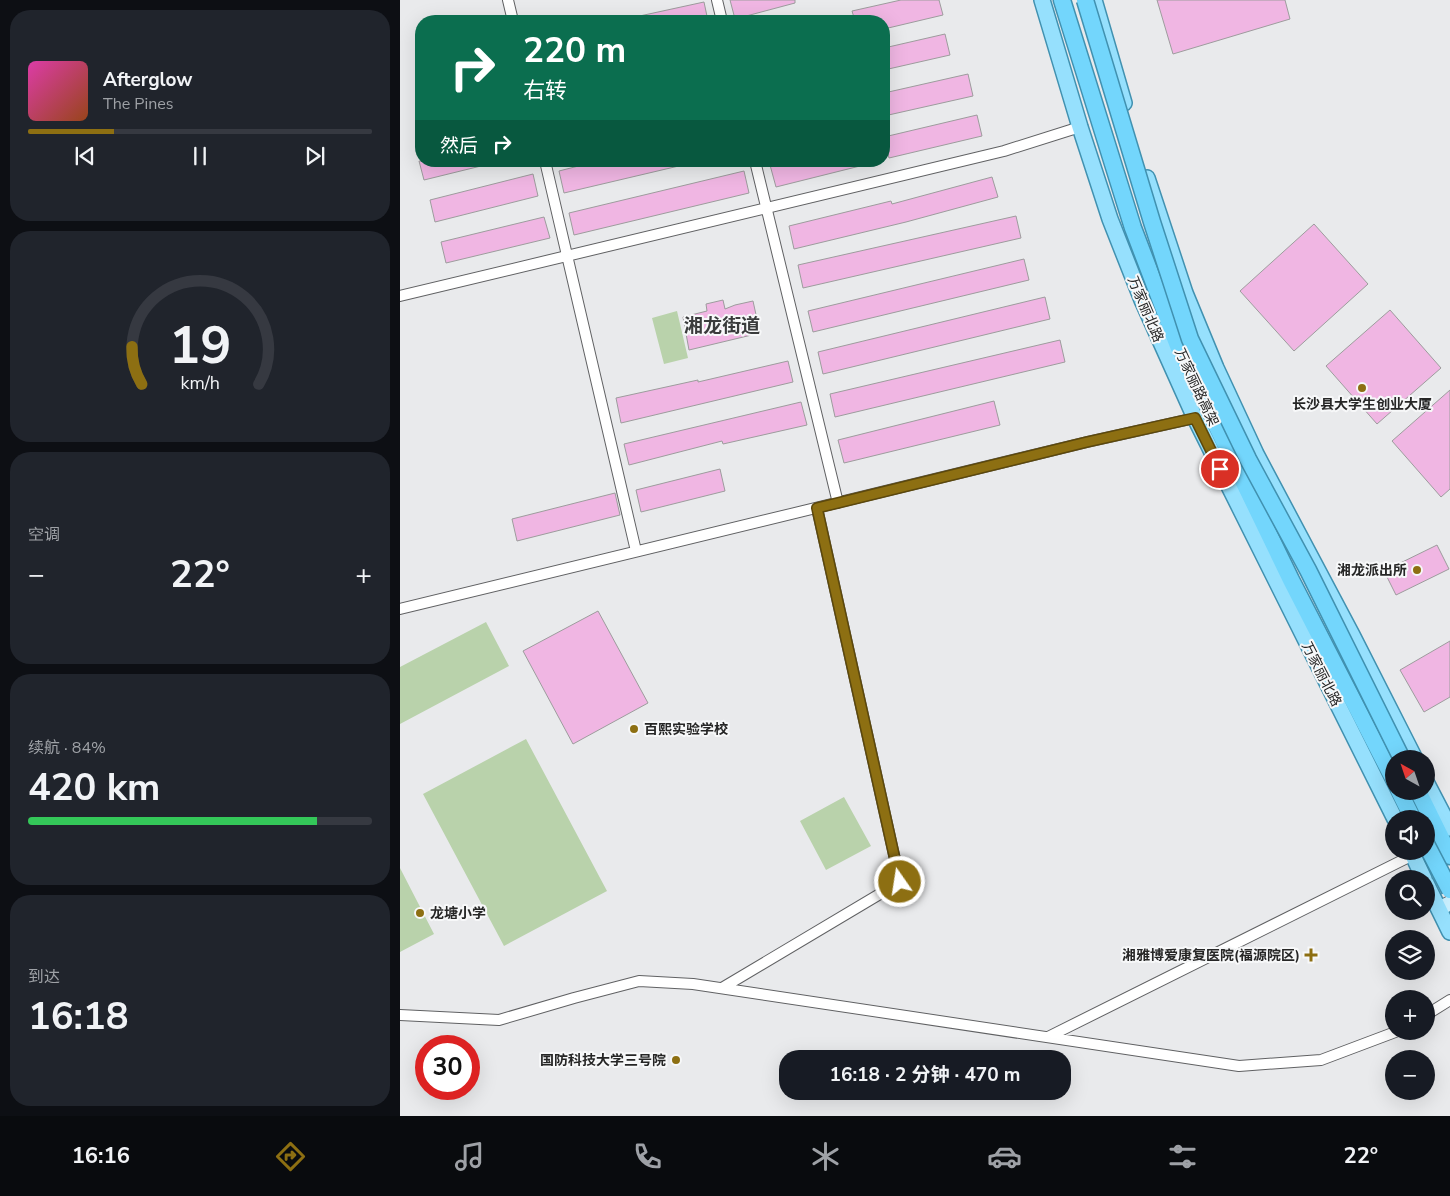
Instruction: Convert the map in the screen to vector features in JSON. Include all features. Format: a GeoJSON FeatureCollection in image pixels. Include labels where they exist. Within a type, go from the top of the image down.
{"type":"FeatureCollection","features":[{"type":"Feature","properties":{"kind":"highway","name":"万家丽路高架"},"geometry":{"type":"LineString","coordinates":[[1062,0],[1133,228],[1178,346],[1270,536],[1385,762]]}},
{"type":"Feature","properties":{"kind":"highway","name":"万家丽路高架"},"geometry":{"type":"LineString","coordinates":[[1085,0],[1152,222],[1190,339],[1248,458],[1308,570],[1398,750]]}},
{"type":"Feature","properties":{"kind":"highway"},"geometry":{"type":"LineString","coordinates":[[1422,800],[1450,856]]}},
{"type":"Feature","properties":{"kind":"highway"},"geometry":{"type":"LineString","coordinates":[[1434,860],[1450,890]]}},
{"type":"Feature","properties":{"kind":"main road","name":"万家丽北路"},"geometry":{"type":"LineString","coordinates":[[1042,0],[1110,219],[1142,300],[1195,418],[1391,810]]}},
{"type":"Feature","properties":{"kind":"main road"},"geometry":{"type":"LineString","coordinates":[[1094,0],[1160,219],[1185,294],[1216,368],[1256,454],[1410,750]]}},
{"type":"Feature","properties":{"kind":"main road"},"geometry":{"type":"LineString","coordinates":[[1435,799],[1450,828]]}},
{"type":"Feature","properties":{"kind":"main road"},"geometry":{"type":"LineString","coordinates":[[1435,887],[1450,884]]}},
{"type":"Feature","properties":{"kind":"main road"},"geometry":{"type":"LineString","coordinates":[[1435,895],[1444,906],[1450,932]]}},
{"type":"Feature","properties":{"kind":"street"},"geometry":{"type":"LineString","coordinates":[[508,0],[512,15]]}},
{"type":"Feature","properties":{"kind":"street"},"geometry":{"type":"LineString","coordinates":[[717,0],[721,15]]}},
{"type":"Feature","properties":{"kind":"street"},"geometry":{"type":"LineString","coordinates":[[400,296],[1004,151],[1080,127]]}},
{"type":"Feature","properties":{"kind":"street"},"geometry":{"type":"LineString","coordinates":[[546,167],[636,551]]}},
{"type":"Feature","properties":{"kind":"street"},"geometry":{"type":"LineString","coordinates":[[757,167],[838,502]]}},
{"type":"Feature","properties":{"kind":"street"},"geometry":{"type":"LineString","coordinates":[[400,609],[1077,444],[1195,418]]}},
{"type":"Feature","properties":{"kind":"street"},"geometry":{"type":"LineString","coordinates":[[722,988],[900,882],[817,508]]}},
{"type":"Feature","properties":{"kind":"street"},"geometry":{"type":"LineString","coordinates":[[1048,1037],[1398,860]]}},
{"type":"Feature","properties":{"kind":"street"},"geometry":{"type":"LineString","coordinates":[[400,1016],[499,1020],[639,981],[693,984],[722,988],[1239,1066],[1320,1060],[1385,1036]]}},
{"type":"Feature","properties":{"kind":"street"},"geometry":{"type":"LineString","coordinates":[[1435,1009],[1450,1000]]}},
{"type":"Feature","properties":{"kind":"green space"},"geometry":{"type":"Polygon","coordinates":[[[677,311],[688,358],[664,364],[652,318],[677,311]]]}},
{"type":"Feature","properties":{"kind":"green space"},"geometry":{"type":"Polygon","coordinates":[[[486,622],[509,666],[400,724],[400,667],[486,622]]]}},
{"type":"Feature","properties":{"kind":"green space"},"geometry":{"type":"Polygon","coordinates":[[[526,739],[607,891],[504,946],[423,794],[526,739]]]}},
{"type":"Feature","properties":{"kind":"green space"},"geometry":{"type":"Polygon","coordinates":[[[844,797],[871,846],[826,870],[800,821],[844,797]]]}},
{"type":"Feature","properties":{"kind":"green space"},"geometry":{"type":"Polygon","coordinates":[[[400,868],[434,934],[400,952],[400,868]]]}},
{"type":"Feature","properties":{"kind":"building"},"geometry":{"type":"Polygon","coordinates":[[[730,0],[795,0],[795,3],[750,15],[734,15],[730,0]]]}},
{"type":"Feature","properties":{"kind":"building"},"geometry":{"type":"Polygon","coordinates":[[[901,0],[939,0],[943,15],[890,28],[890,15],[853,15],[852,11],[901,0]]]}},
{"type":"Feature","properties":{"kind":"building"},"geometry":{"type":"Polygon","coordinates":[[[1157,0],[1285,0],[1290,19],[1173,54],[1157,0]]]}},
{"type":"Feature","properties":{"kind":"building"},"geometry":{"type":"Polygon","coordinates":[[[704,2],[707,15],[644,15],[704,2]]]}},
{"type":"Feature","properties":{"kind":"building"},"geometry":{"type":"Polygon","coordinates":[[[945,34],[950,55],[890,69],[890,47],[945,34]]]}},
{"type":"Feature","properties":{"kind":"building"},"geometry":{"type":"Polygon","coordinates":[[[968,74],[973,96],[890,115],[890,92],[968,74]]]}},
{"type":"Feature","properties":{"kind":"building"},"geometry":{"type":"Polygon","coordinates":[[[977,115],[982,136],[890,158],[890,136],[977,115]]]}},
{"type":"Feature","properties":{"kind":"building"},"geometry":{"type":"Polygon","coordinates":[[[421,167],[477,167],[424,180],[421,167]]]}},
{"type":"Feature","properties":{"kind":"building"},"geometry":{"type":"Polygon","coordinates":[[[575,167],[674,167],[564,193],[559,171],[575,167]]]}},
{"type":"Feature","properties":{"kind":"building"},"geometry":{"type":"Polygon","coordinates":[[[771,167],[856,167],[776,187],[771,167]]]}},
{"type":"Feature","properties":{"kind":"building"},"geometry":{"type":"Polygon","coordinates":[[[744,171],[749,193],[574,235],[569,213],[744,171]]]}},
{"type":"Feature","properties":{"kind":"building"},"geometry":{"type":"Polygon","coordinates":[[[533,174],[538,196],[435,222],[430,200],[533,174]]]}},
{"type":"Feature","properties":{"kind":"building"},"geometry":{"type":"Polygon","coordinates":[[[992,177],[998,197],[906,222],[794,249],[789,226],[891,201],[892,204],[992,177]]]}},
{"type":"Feature","properties":{"kind":"building"},"geometry":{"type":"Polygon","coordinates":[[[1016,216],[1021,238],[803,288],[798,265],[1016,216]]]}},
{"type":"Feature","properties":{"kind":"building"},"geometry":{"type":"Polygon","coordinates":[[[544,217],[550,238],[446,263],[441,242],[544,217]]]}},
{"type":"Feature","properties":{"kind":"building"},"geometry":{"type":"Polygon","coordinates":[[[1314,224],[1368,284],[1294,351],[1240,291],[1314,224]]]}},
{"type":"Feature","properties":{"kind":"building"},"geometry":{"type":"Polygon","coordinates":[[[1024,259],[1029,280],[813,332],[808,311],[1024,259]]]}},
{"type":"Feature","properties":{"kind":"building"},"geometry":{"type":"Polygon","coordinates":[[[1045,297],[1050,319],[823,374],[818,352],[1045,297]]]}},
{"type":"Feature","properties":{"kind":"building"},"geometry":{"type":"Polygon","coordinates":[[[723,300],[725,309],[753,301],[760,333],[689,350],[683,317],[707,311],[706,304],[723,300]]]}},
{"type":"Feature","properties":{"kind":"building"},"geometry":{"type":"Polygon","coordinates":[[[1390,310],[1441,368],[1377,424],[1326,366],[1390,310]]]}},
{"type":"Feature","properties":{"kind":"building"},"geometry":{"type":"Polygon","coordinates":[[[1060,340],[1065,362],[835,417],[830,394],[1060,340]]]}},
{"type":"Feature","properties":{"kind":"building"},"geometry":{"type":"Polygon","coordinates":[[[788,361],[793,382],[621,423],[616,398],[698,380],[698,382],[788,361]]]}},
{"type":"Feature","properties":{"kind":"building"},"geometry":{"type":"Polygon","coordinates":[[[1450,390],[1450,489],[1441,497],[1392,441],[1450,390]]]}},
{"type":"Feature","properties":{"kind":"building"},"geometry":{"type":"Polygon","coordinates":[[[994,401],[1000,425],[844,463],[838,440],[994,401]]]}},
{"type":"Feature","properties":{"kind":"building"},"geometry":{"type":"Polygon","coordinates":[[[801,402],[807,425],[723,444],[722,441],[629,465],[624,444],[801,402]]]}},
{"type":"Feature","properties":{"kind":"building"},"geometry":{"type":"Polygon","coordinates":[[[720,469],[725,491],[641,512],[636,490],[720,469]]]}},
{"type":"Feature","properties":{"kind":"building"},"geometry":{"type":"Polygon","coordinates":[[[615,493],[620,515],[517,541],[512,519],[615,493]]]}},
{"type":"Feature","properties":{"kind":"building","name":"湘龙派出所"},"geometry":{"type":"Polygon","coordinates":[[[1437,545],[1449,569],[1396,595],[1384,571],[1437,545]]]}},
{"type":"Feature","properties":{"kind":"building"},"geometry":{"type":"Polygon","coordinates":[[[598,611],[648,703],[573,744],[523,651],[598,611]]]}},
{"type":"Feature","properties":{"kind":"building"},"geometry":{"type":"Polygon","coordinates":[[[1450,641],[1450,697],[1424,712],[1400,670],[1450,641]]]}},
{"type":"Feature","properties":{"kind":"place","name":"长沙县大学生创业大厦"},"geometry":{"type":"Point","coordinates":[1362,388]}},
{"type":"Feature","properties":{"kind":"place","name":"湘龙派出所"},"geometry":{"type":"Point","coordinates":[1417,570]}},
{"type":"Feature","properties":{"kind":"place","name":"百熙实验学校"},"geometry":{"type":"Point","coordinates":[634,729]}},
{"type":"Feature","properties":{"kind":"place","name":"龙塘小学"},"geometry":{"type":"Point","coordinates":[420,913]}},
{"type":"Feature","properties":{"kind":"place","name":"湘雅博爱康复医院(福源院区)"},"geometry":{"type":"Point","coordinates":[1311,955]}},
{"type":"Feature","properties":{"kind":"place","name":"国防科技大学三号院"},"geometry":{"type":"Point","coordinates":[676,1060]}},
{"type":"Feature","properties":{"kind":"district","name":"湘龙街道"},"geometry":{"type":"Point","coordinates":[722,325]}},
{"type":"Feature","properties":{"kind":"route"},"geometry":{"type":"LineString","coordinates":[[900,882],[817,508],[1087,442],[1195,418],[1220,469]]}}]}
